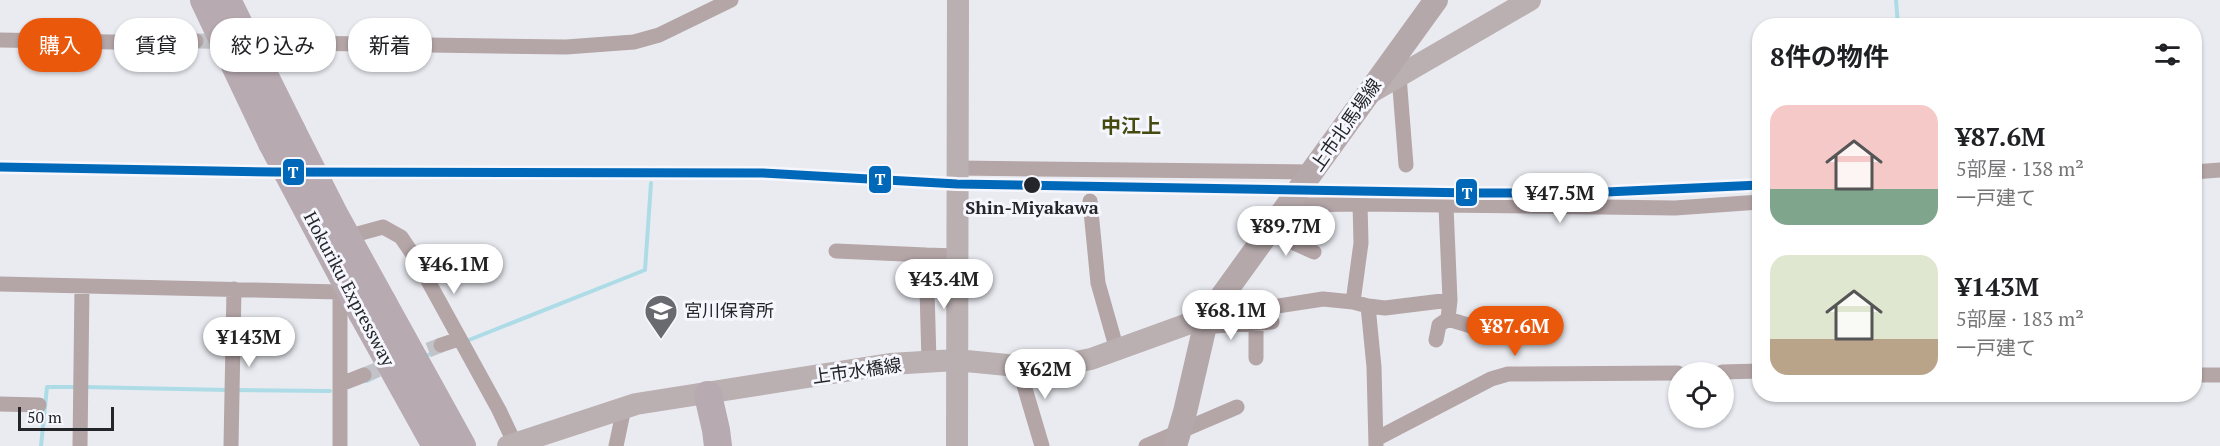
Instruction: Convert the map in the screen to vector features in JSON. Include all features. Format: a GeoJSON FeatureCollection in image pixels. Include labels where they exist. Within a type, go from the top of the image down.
{"type":"FeatureCollection","features":[{"type":"Feature","properties":{"kind":"highway","name":"Hokuriku Expressway"},"geometry":{"type":"LineString","coordinates":[[204,0],[282,137],[334,214],[409,400],[436,446]]}},
{"type":"Feature","properties":{"kind":"highway","name":"Hokuriku Expressway"},"geometry":{"type":"LineString","coordinates":[[227,0],[282,137]]}},
{"type":"Feature","properties":{"kind":"highway","name":"Hokuriku Expressway"},"geometry":{"type":"LineString","coordinates":[[373,308],[462,446]]}},
{"type":"Feature","properties":{"kind":"highway"},"geometry":{"type":"LineString","coordinates":[[703,446],[702,429],[708,394]]}},
{"type":"Feature","properties":{"kind":"highway"},"geometry":{"type":"LineString","coordinates":[[708,394],[717,446]]}},
{"type":"Feature","properties":{"kind":"highway"},"geometry":{"type":"LineString","coordinates":[[409,400],[430,446]]}},
{"type":"Feature","properties":{"kind":"main road"},"geometry":{"type":"LineString","coordinates":[[957,446],[958,0]]}},
{"type":"Feature","properties":{"kind":"main road","name":"上市北馬場線"},"geometry":{"type":"LineString","coordinates":[[1177,438],[1207,317],[1436,0]]}},
{"type":"Feature","properties":{"kind":"main road"},"geometry":{"type":"LineString","coordinates":[[1367,95],[1530,0]]}},
{"type":"Feature","properties":{"kind":"main road","name":"上市水橋線"},"geometry":{"type":"LineString","coordinates":[[513,445],[624,408],[890,364],[956,360],[1055,366],[1091,359],[1207,317]]}},
{"type":"Feature","properties":{"kind":"street"},"geometry":{"type":"LineString","coordinates":[[336,44],[566,47],[634,42],[659,35],[731,0]]}},
{"type":"Feature","properties":{"kind":"street"},"geometry":{"type":"LineString","coordinates":[[0,40],[114,42]]}},
{"type":"Feature","properties":{"kind":"street"},"geometry":{"type":"LineString","coordinates":[[1399,76],[1406,165]]}},
{"type":"Feature","properties":{"kind":"street"},"geometry":{"type":"LineString","coordinates":[[957,168],[1313,172]]}},
{"type":"Feature","properties":{"kind":"street"},"geometry":{"type":"LineString","coordinates":[[2202,171],[2220,170]]}},
{"type":"Feature","properties":{"kind":"street"},"geometry":{"type":"LineString","coordinates":[[1090,201],[1098,283],[1118,350]]}},
{"type":"Feature","properties":{"kind":"street"},"geometry":{"type":"LineString","coordinates":[[1292,202],[1299,205],[1675,208],[1752,202]]}},
{"type":"Feature","properties":{"kind":"street"},"geometry":{"type":"LineString","coordinates":[[1353,302],[1360,243],[1360,204]]}},
{"type":"Feature","properties":{"kind":"street"},"geometry":{"type":"LineString","coordinates":[[1446,206],[1450,300],[1448,320]]}},
{"type":"Feature","properties":{"kind":"street"},"geometry":{"type":"LineString","coordinates":[[340,446],[342,239],[383,227],[400,237],[416,259],[499,410],[513,445]]}},
{"type":"Feature","properties":{"kind":"street"},"geometry":{"type":"LineString","coordinates":[[1270,232],[1314,252]]}},
{"type":"Feature","properties":{"kind":"street"},"geometry":{"type":"LineString","coordinates":[[836,251],[957,256]]}},
{"type":"Feature","properties":{"kind":"street"},"geometry":{"type":"LineString","coordinates":[[926,255],[928,361]]}},
{"type":"Feature","properties":{"kind":"street"},"geometry":{"type":"LineString","coordinates":[[0,284],[340,292]]}},
{"type":"Feature","properties":{"kind":"street"},"geometry":{"type":"LineString","coordinates":[[80,446],[82,286]]}},
{"type":"Feature","properties":{"kind":"street"},"geometry":{"type":"LineString","coordinates":[[231,446],[234,289]]}},
{"type":"Feature","properties":{"kind":"street"},"geometry":{"type":"LineString","coordinates":[[1207,317],[1323,299],[1385,308],[1450,300]]}},
{"type":"Feature","properties":{"kind":"street"},"geometry":{"type":"LineString","coordinates":[[1368,306],[1374,367],[1376,442],[1491,379],[1508,374],[1668,373]]}},
{"type":"Feature","properties":{"kind":"street"},"geometry":{"type":"LineString","coordinates":[[1207,317],[1215,326],[1272,322]]}},
{"type":"Feature","properties":{"kind":"street"},"geometry":{"type":"LineString","coordinates":[[1436,340],[1439,325],[1448,320],[1471,326]]}},
{"type":"Feature","properties":{"kind":"street"},"geometry":{"type":"LineString","coordinates":[[1256,323],[1256,358]]}},
{"type":"Feature","properties":{"kind":"street"},"geometry":{"type":"LineString","coordinates":[[441,345],[459,339]]}},
{"type":"Feature","properties":{"kind":"street"},"geometry":{"type":"LineString","coordinates":[[1018,365],[1042,446]]}},
{"type":"Feature","properties":{"kind":"street"},"geometry":{"type":"LineString","coordinates":[[1734,372],[1752,371]]}},
{"type":"Feature","properties":{"kind":"street"},"geometry":{"type":"LineString","coordinates":[[341,384],[364,375]]}},
{"type":"Feature","properties":{"kind":"street"},"geometry":{"type":"LineString","coordinates":[[2202,375],[2220,375]]}},
{"type":"Feature","properties":{"kind":"street"},"geometry":{"type":"LineString","coordinates":[[0,404],[39,405]]}},
{"type":"Feature","properties":{"kind":"street"},"geometry":{"type":"LineString","coordinates":[[1146,446],[1177,438],[1237,407]]}},
{"type":"Feature","properties":{"kind":"street"},"geometry":{"type":"LineString","coordinates":[[616,446],[624,408]]}},
{"type":"Feature","properties":{"kind":"waterway"},"geometry":{"type":"LineString","coordinates":[[1896,0],[1897,18]]}},
{"type":"Feature","properties":{"kind":"waterway"},"geometry":{"type":"LineString","coordinates":[[469,340],[645,270],[651,183]]}},
{"type":"Feature","properties":{"kind":"waterway"},"geometry":{"type":"LineString","coordinates":[[425,356],[442,350]]}},
{"type":"Feature","properties":{"kind":"waterway"},"geometry":{"type":"LineString","coordinates":[[367,381],[377,376]]}},
{"type":"Feature","properties":{"kind":"waterway"},"geometry":{"type":"LineString","coordinates":[[41,446],[47,387],[77,387]]}},
{"type":"Feature","properties":{"kind":"waterway"},"geometry":{"type":"LineString","coordinates":[[85,387],[227,390]]}},
{"type":"Feature","properties":{"kind":"waterway"},"geometry":{"type":"LineString","coordinates":[[235,390],[330,391]]}},
{"type":"Feature","properties":{"kind":"tunnel"},"geometry":{"type":"LineString","coordinates":[[198,41],[210,41]]}},
{"type":"Feature","properties":{"kind":"tunnel"},"geometry":{"type":"LineString","coordinates":[[364,375],[441,345]]}},
{"type":"Feature","properties":{"kind":"transit line","name":"T"},"geometry":{"type":"LineString","coordinates":[[0,167],[274,172],[763,173],[957,184],[1473,193],[1584,193],[1752,185]]}},
{"type":"Feature","properties":{"kind":"place","name":"Shin-Miyakawa"},"geometry":{"type":"Point","coordinates":[1032,185]}},
{"type":"Feature","properties":{"kind":"place","name":"宮川保育所"},"geometry":{"type":"Point","coordinates":[661,340]}},
{"type":"Feature","properties":{"kind":"district","name":"中江上"},"geometry":{"type":"Point","coordinates":[1131,126]}}]}
